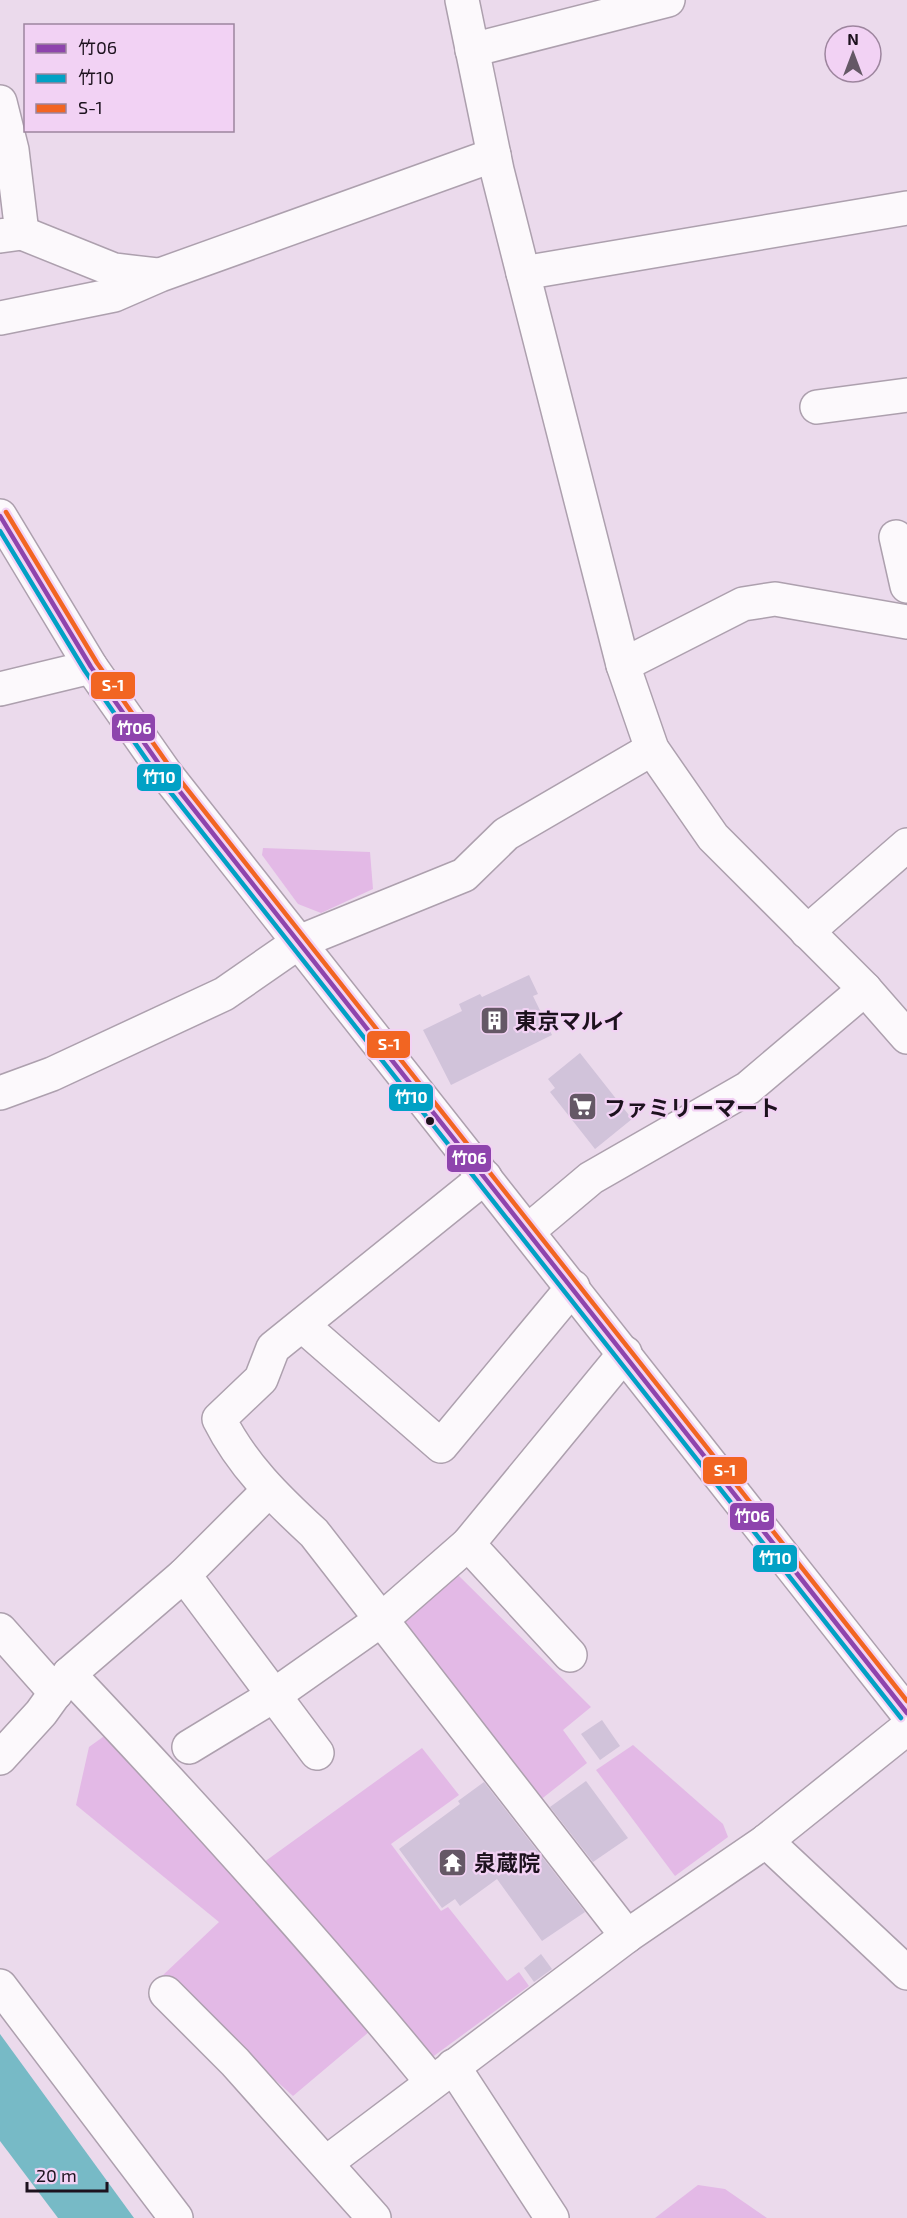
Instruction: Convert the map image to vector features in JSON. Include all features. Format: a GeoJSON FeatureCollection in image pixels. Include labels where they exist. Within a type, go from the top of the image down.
{"type":"FeatureCollection","features":[{"type":"Feature","properties":{"kind":"street"},"geometry":{"type":"LineString","coordinates":[[462,0],[494,155],[523,273],[623,665],[652,749],[713,837],[865,989],[907,1037]]}},
{"type":"Feature","properties":{"kind":"street"},"geometry":{"type":"LineString","coordinates":[[472,50],[668,0]]}},
{"type":"Feature","properties":{"kind":"street"},"geometry":{"type":"LineString","coordinates":[[0,102],[12,150],[11,235],[114,270],[160,275]]}},
{"type":"Feature","properties":{"kind":"street"},"geometry":{"type":"LineString","coordinates":[[0,318],[114,295],[160,275],[494,155]]}},
{"type":"Feature","properties":{"kind":"street"},"geometry":{"type":"LineString","coordinates":[[523,273],[907,208]]}},
{"type":"Feature","properties":{"kind":"street"},"geometry":{"type":"LineString","coordinates":[[817,407],[907,395]]}},
{"type":"Feature","properties":{"kind":"street"},"geometry":{"type":"LineString","coordinates":[[0,516],[91,667],[166,774],[907,1713]]}},
{"type":"Feature","properties":{"kind":"street"},"geometry":{"type":"LineString","coordinates":[[896,537],[907,586]]}},
{"type":"Feature","properties":{"kind":"street"},"geometry":{"type":"LineString","coordinates":[[623,665],[743,604],[775,599],[907,622]]}},
{"type":"Feature","properties":{"kind":"street"},"geometry":{"type":"LineString","coordinates":[[0,688],[91,667]]}},
{"type":"Feature","properties":{"kind":"street"},"geometry":{"type":"LineString","coordinates":[[0,1093],[52,1074],[224,994],[299,942],[464,875],[506,834],[652,749]]}},
{"type":"Feature","properties":{"kind":"street"},"geometry":{"type":"LineString","coordinates":[[807,932],[907,846]]}},
{"type":"Feature","properties":{"kind":"street"},"geometry":{"type":"LineString","coordinates":[[528,1231],[591,1178],[748,1088],[865,989]]}},
{"type":"Feature","properties":{"kind":"street"},"geometry":{"type":"LineString","coordinates":[[485,1177],[273,1348],[261,1379],[219,1419],[235,1450],[268,1491],[314,1533],[627,1936]]}},
{"type":"Feature","properties":{"kind":"street"},"geometry":{"type":"LineString","coordinates":[[302,1325],[441,1446],[573,1287]]}},
{"type":"Feature","properties":{"kind":"street"},"geometry":{"type":"LineString","coordinates":[[189,1747],[273,1696],[381,1620],[468,1544],[625,1353]]}},
{"type":"Feature","properties":{"kind":"street"},"geometry":{"type":"LineString","coordinates":[[0,1758],[63,1683],[184,1575],[268,1491]]}},
{"type":"Feature","properties":{"kind":"street"},"geometry":{"type":"LineString","coordinates":[[468,1544],[570,1655]]}},
{"type":"Feature","properties":{"kind":"street"},"geometry":{"type":"LineString","coordinates":[[184,1575],[317,1753]]}},
{"type":"Feature","properties":{"kind":"street"},"geometry":{"type":"LineString","coordinates":[[0,1630],[63,1683],[225,1843],[380,2018],[442,2074],[552,2218]]}},
{"type":"Feature","properties":{"kind":"street"},"geometry":{"type":"LineString","coordinates":[[326,2163],[627,1936],[766,1840],[907,1728]]}},
{"type":"Feature","properties":{"kind":"street"},"geometry":{"type":"LineString","coordinates":[[766,1840],[907,1973]]}},
{"type":"Feature","properties":{"kind":"street"},"geometry":{"type":"LineString","coordinates":[[0,1986],[176,2218]]}},
{"type":"Feature","properties":{"kind":"street"},"geometry":{"type":"LineString","coordinates":[[166,1993],[235,2062],[374,2218]]}},
{"type":"Feature","properties":{"kind":"shaded area"},"geometry":{"type":"Polygon","coordinates":[[[263,848],[370,852],[373,889],[321,913],[298,904],[262,855],[263,848]]]}},
{"type":"Feature","properties":{"kind":"shaded area"},"geometry":{"type":"Polygon","coordinates":[[[458,1575],[591,1707],[563,1730],[587,1763],[539,1801],[406,1631],[406,1619],[458,1575]]]}},
{"type":"Feature","properties":{"kind":"shaded area"},"geometry":{"type":"Polygon","coordinates":[[[114,1729],[376,2026],[293,2096],[161,1977],[219,1922],[76,1805],[89,1747],[114,1729]]]}},
{"type":"Feature","properties":{"kind":"shaded area"},"geometry":{"type":"Polygon","coordinates":[[[633,1745],[723,1824],[728,1837],[675,1876],[596,1770],[633,1745]]]}},
{"type":"Feature","properties":{"kind":"shaded area"},"geometry":{"type":"Polygon","coordinates":[[[422,1748],[459,1795],[391,1844],[441,1911],[448,1907],[507,1981],[519,1972],[529,1986],[427,2061],[260,1865],[422,1748]]]}},
{"type":"Feature","properties":{"kind":"shaded area"},"geometry":{"type":"Polygon","coordinates":[[[698,2185],[725,2189],[767,2218],[655,2218],[698,2185]]]}},
{"type":"Feature","properties":{"kind":"water"},"geometry":{"type":"Polygon","coordinates":[[[0,2034],[134,2218],[58,2218],[0,2141],[0,2034]]]}},
{"type":"Feature","properties":{"kind":"building","name":"東京マルイ"},"geometry":{"type":"Polygon","coordinates":[[[529,975],[538,994],[533,996],[552,1035],[451,1085],[423,1030],[462,1011],[459,1004],[480,994],[482,997],[529,975]]]}},
{"type":"Feature","properties":{"kind":"building"},"geometry":{"type":"Polygon","coordinates":[[[580,1053],[632,1119],[595,1149],[550,1092],[555,1088],[548,1079],[580,1053]]]}},
{"type":"Feature","properties":{"kind":"building"},"geometry":{"type":"Polygon","coordinates":[[[602,1720],[620,1746],[600,1760],[581,1734],[602,1720]]]}},
{"type":"Feature","properties":{"kind":"building"},"geometry":{"type":"Polygon","coordinates":[[[586,1781],[628,1838],[593,1862],[550,1807],[586,1781]]]}},
{"type":"Feature","properties":{"kind":"building"},"geometry":{"type":"Polygon","coordinates":[[[484,1782],[585,1912],[542,1941],[497,1879],[460,1906],[455,1899],[442,1908],[399,1849],[460,1804],[458,1801],[484,1782]]]}},
{"type":"Feature","properties":{"kind":"building"},"geometry":{"type":"Polygon","coordinates":[[[541,1954],[552,1969],[534,1982],[524,1968],[541,1954]]]}},
{"type":"Feature","properties":{"kind":"transit line","name":"S-1"},"geometry":{"type":"LineString","coordinates":[[6,512],[97,663],[172,770],[907,1701]]}},
{"type":"Feature","properties":{"kind":"transit line","name":"竹06"},"geometry":{"type":"LineString","coordinates":[[0,516],[91,667],[166,774],[907,1713]]}},
{"type":"Feature","properties":{"kind":"transit line","name":"竹10"},"geometry":{"type":"LineString","coordinates":[[0,531],[85,671],[160,779],[901,1718]]}},
{"type":"Feature","properties":{"kind":"place","name":"東京マルイ"},"geometry":{"type":"Point","coordinates":[494,1020]}},
{"type":"Feature","properties":{"kind":"place","name":"ファミリーマート"},"geometry":{"type":"Point","coordinates":[583,1107]}},
{"type":"Feature","properties":{"kind":"place","name":"泉蔵院"},"geometry":{"type":"Point","coordinates":[453,1862]}}]}
